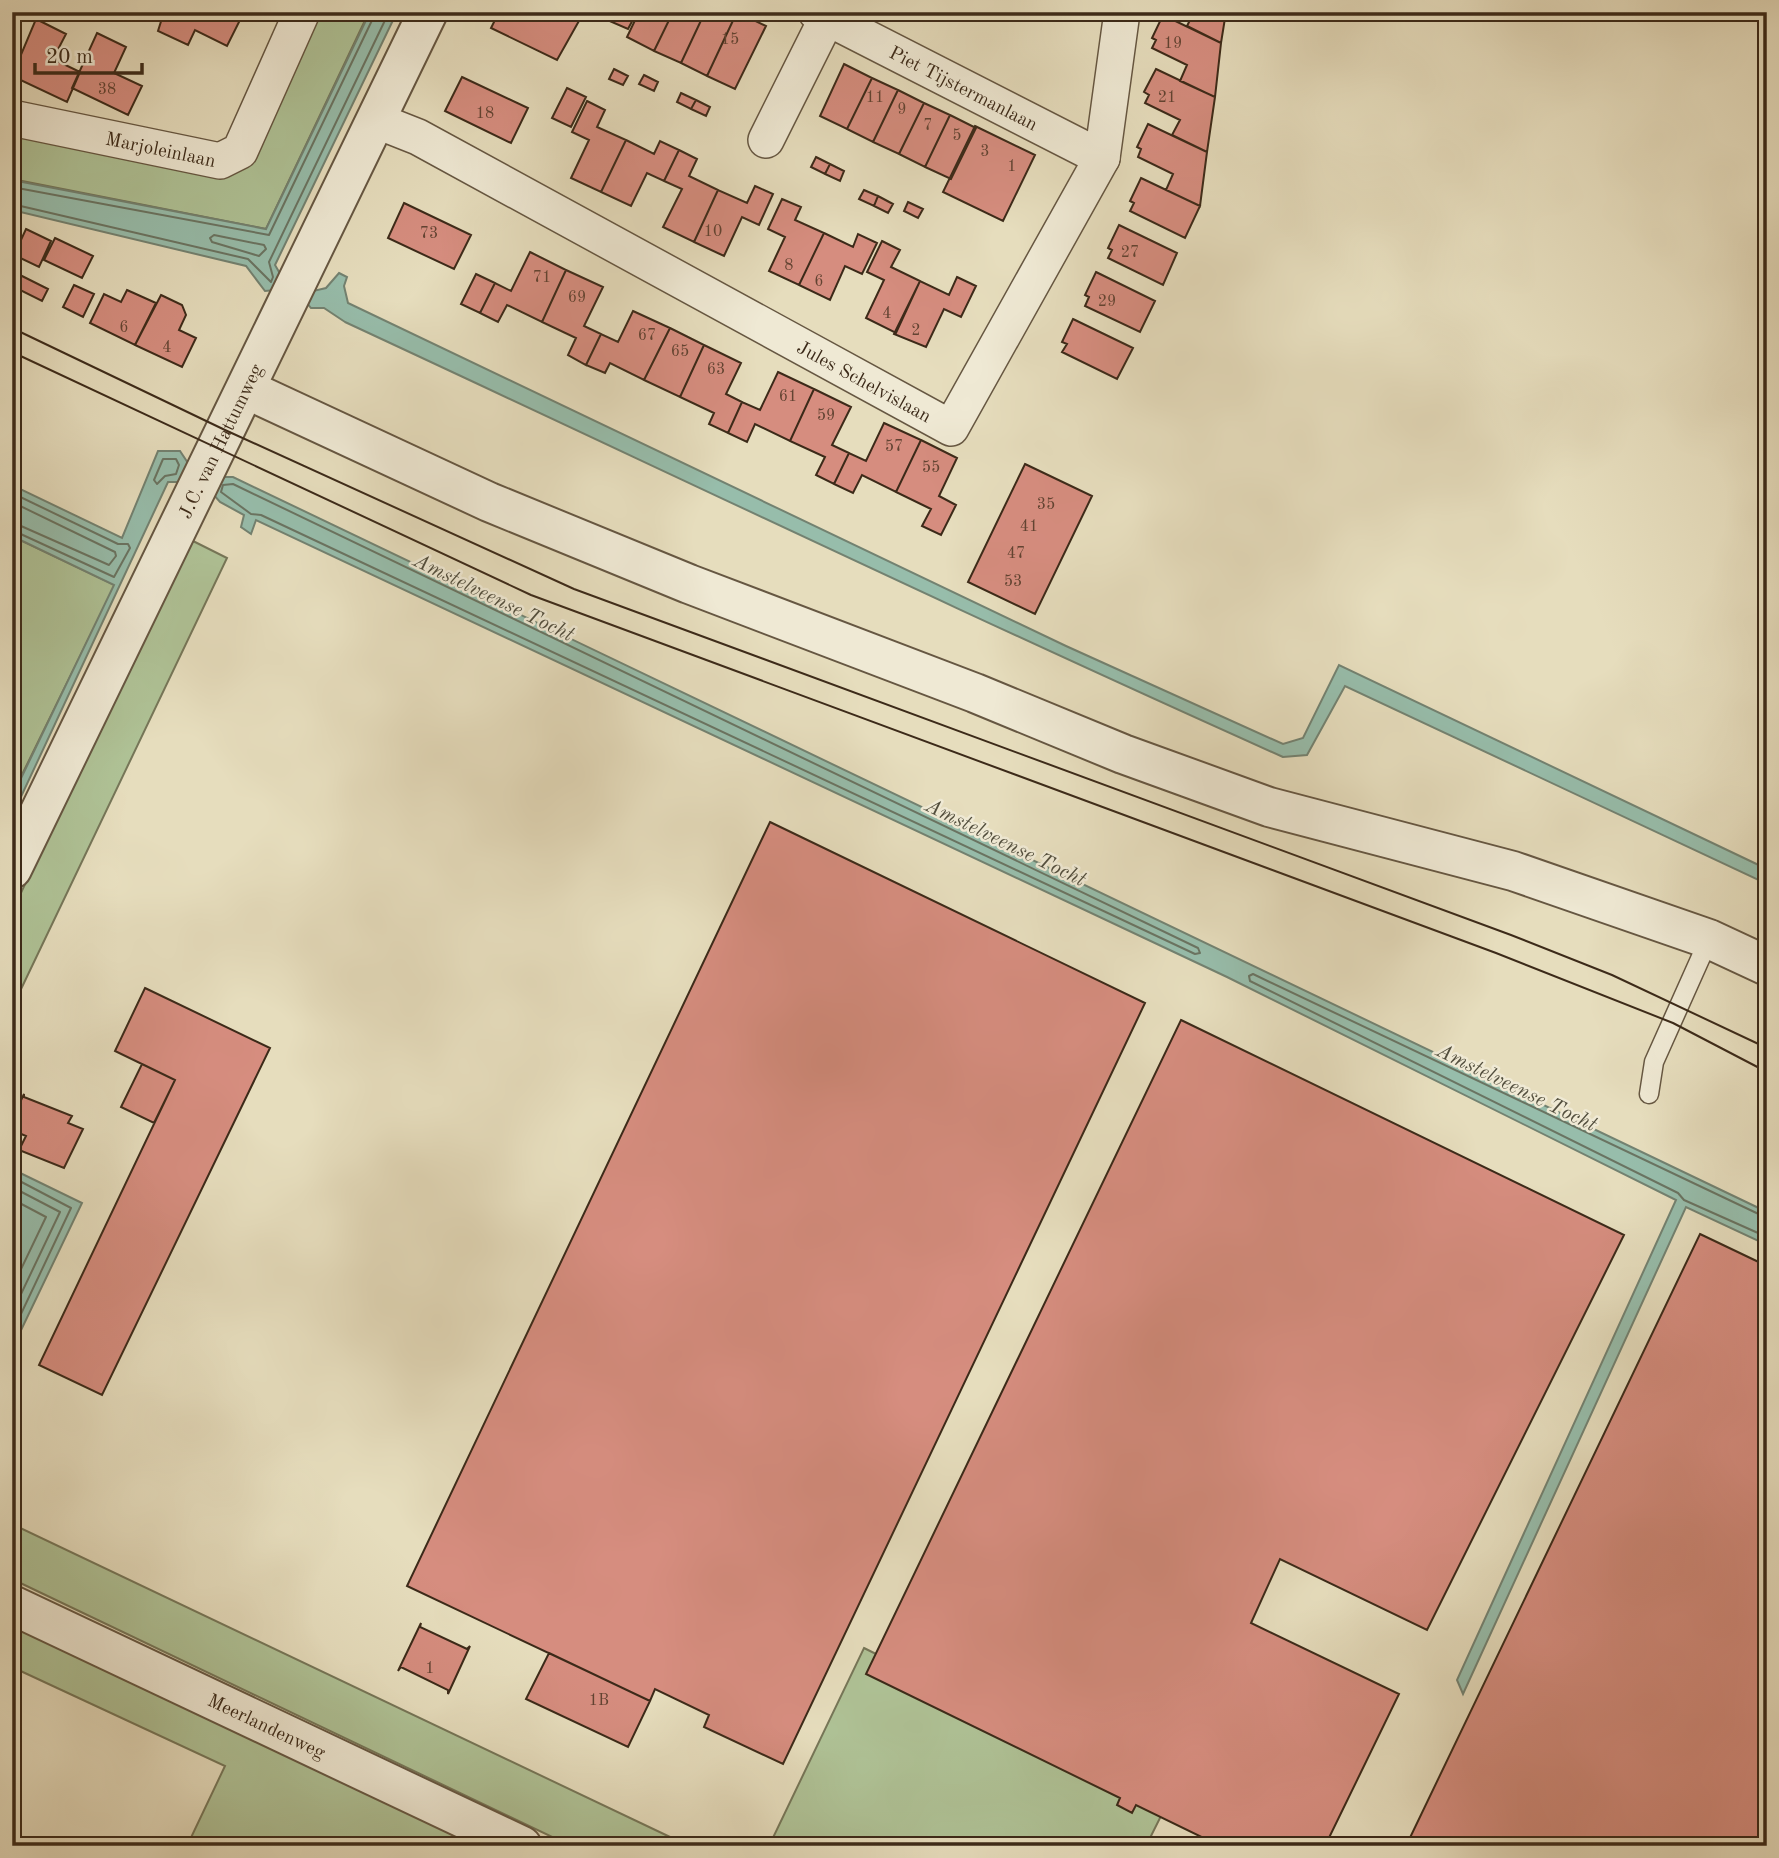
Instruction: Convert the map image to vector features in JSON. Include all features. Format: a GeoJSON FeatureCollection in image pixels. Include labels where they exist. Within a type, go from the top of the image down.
{"type":"FeatureCollection","features":[{"type":"Feature","properties":{"kind":"street","name":"Marjoleinlaan"},"geometry":{"type":"LineString","coordinates":[[12,118],[220,161],[240,151],[302,12]]}},
{"type":"Feature","properties":{"kind":"street","name":"J.C. van Hattumweg"},"geometry":{"type":"LineString","coordinates":[[12,869],[428,12]]}},
{"type":"Feature","properties":{"kind":"street","name":"Jules Schelvislaan"},"geometry":{"type":"LineString","coordinates":[[375,120],[418,137],[951,428],[1102,158],[1122,12]]}},
{"type":"Feature","properties":{"kind":"street","name":"Piet Tijstermanlaan"},"geometry":{"type":"LineString","coordinates":[[766,140],[822,15],[1102,158]]}},
{"type":"Feature","properties":{"kind":"street"},"geometry":{"type":"LineString","coordinates":[[246,389],[489,502],[689,584],[975,693],[1123,754],[1269,807],[1513,871],[1709,939],[1767,967]]}},
{"type":"Feature","properties":{"kind":"street","name":"Meerlandenweg"},"geometry":{"type":"LineString","coordinates":[[12,1605],[522,1846]]}},
{"type":"Feature","properties":{"kind":"lane"},"geometry":{"type":"LineString","coordinates":[[1649,1094],[1654,1062],[1709,939]]}},
{"type":"Feature","properties":{"kind":"shaded area"},"geometry":{"type":"Polygon","coordinates":[[[317,12],[369,12],[266,229],[12,179],[12,135],[217,178],[317,12]]]}},
{"type":"Feature","properties":{"kind":"shaded area"},"geometry":{"type":"Polygon","coordinates":[[[12,536],[115,585],[12,795],[12,536]]]}},
{"type":"Feature","properties":{"kind":"shaded area"},"geometry":{"type":"Polygon","coordinates":[[[187,538],[227,558],[12,1008],[12,912],[187,538]]]}},
{"type":"Feature","properties":{"kind":"shaded area"},"geometry":{"type":"Polygon","coordinates":[[[12,1524],[689,1846],[571,1846],[12,1579],[12,1524]]]}},
{"type":"Feature","properties":{"kind":"shaded area"},"geometry":{"type":"Polygon","coordinates":[[[12,1621],[482,1846],[187,1846],[225,1766],[12,1667],[12,1621]]]}},
{"type":"Feature","properties":{"kind":"shaded area"},"geometry":{"type":"Polygon","coordinates":[[[864,1648],[1169,1800],[1146,1846],[769,1846],[864,1648]]]}},
{"type":"Feature","properties":{"kind":"water"},"geometry":{"type":"Polygon","coordinates":[[[370,12],[397,12],[275,265],[282,277],[276,290],[265,291],[246,266],[12,210],[12,180],[266,229],[370,12]]]}},
{"type":"Feature","properties":{"kind":"water"},"geometry":{"type":"Polygon","coordinates":[[[339,273],[347,277],[344,286],[348,303],[1066,646],[1283,744],[1303,738],[1339,665],[1767,869],[1767,884],[1345,686],[1307,755],[1283,757],[930,596],[345,322],[324,308],[311,308],[307,303],[313,291],[326,288],[339,273]]]}},
{"type":"Feature","properties":{"kind":"water"},"geometry":{"type":"Polygon","coordinates":[[[158,451],[180,451],[188,463],[180,482],[168,482],[12,816],[12,797],[114,585],[12,536],[12,485],[122,538],[158,451]]]}},
{"type":"Feature","properties":{"kind":"water"},"geometry":{"type":"Polygon","coordinates":[[[218,477],[233,477],[1767,1212],[1767,1245],[1686,1207],[1463,1694],[1457,1680],[1676,1200],[1227,977],[256,520],[251,534],[241,527],[244,515],[220,502],[212,493],[218,477]]]}},
{"type":"Feature","properties":{"kind":"water"},"geometry":{"type":"Polygon","coordinates":[[[12,1169],[82,1203],[12,1349],[12,1169]]]}},
{"type":"Feature","properties":{"kind":"building"},"geometry":{"type":"Polygon","coordinates":[[[164,12],[243,14],[227,46],[195,30],[188,45],[158,31],[164,12]]]}},
{"type":"Feature","properties":{"kind":"building"},"geometry":{"type":"Polygon","coordinates":[[[499,12],[584,12],[557,60],[491,28],[499,12]]]}},
{"type":"Feature","properties":{"kind":"building"},"geometry":{"type":"Polygon","coordinates":[[[600,12],[637,12],[628,29],[598,16],[600,12]]]}},
{"type":"Feature","properties":{"kind":"building"},"geometry":{"type":"Polygon","coordinates":[[[639,12],[673,12],[654,51],[627,37],[639,12]]]}},
{"type":"Feature","properties":{"kind":"building"},"geometry":{"type":"Polygon","coordinates":[[[673,12],[705,12],[681,63],[654,51],[673,12]]]}},
{"type":"Feature","properties":{"kind":"building"},"geometry":{"type":"Polygon","coordinates":[[[705,12],[737,12],[707,76],[681,63],[705,12]]]}},
{"type":"Feature","properties":{"kind":"building"},"geometry":{"type":"Polygon","coordinates":[[[737,12],[766,26],[735,89],[707,76],[737,12]]]}},
{"type":"Feature","properties":{"kind":"building"},"geometry":{"type":"Polygon","coordinates":[[[1194,12],[1226,12],[1221,43],[1187,26],[1194,12]]]}},
{"type":"Feature","properties":{"kind":"building"},"geometry":{"type":"Polygon","coordinates":[[[1163,15],[1221,43],[1215,97],[1180,81],[1187,65],[1152,48],[1156,40],[1152,38],[1163,15]]]}},
{"type":"Feature","properties":{"kind":"building"},"geometry":{"type":"Polygon","coordinates":[[[36,19],[66,34],[53,59],[80,72],[67,102],[12,76],[36,19]]]}},
{"type":"Feature","properties":{"kind":"building"},"geometry":{"type":"Polygon","coordinates":[[[97,33],[126,47],[114,73],[142,86],[128,115],[72,88],[97,33]]]}},
{"type":"Feature","properties":{"kind":"building"},"geometry":{"type":"Polygon","coordinates":[[[844,64],[872,78],[847,129],[820,116],[844,64]]]}},
{"type":"Feature","properties":{"kind":"building"},"geometry":{"type":"Polygon","coordinates":[[[614,69],[628,76],[623,85],[609,79],[614,69]]]}},
{"type":"Feature","properties":{"kind":"building"},"geometry":{"type":"Polygon","coordinates":[[[1156,69],[1215,97],[1207,152],[1172,135],[1180,120],[1145,103],[1149,95],[1144,92],[1156,69]]]}},
{"type":"Feature","properties":{"kind":"building"},"geometry":{"type":"Polygon","coordinates":[[[644,75],[658,82],[654,91],[639,84],[644,75]]]}},
{"type":"Feature","properties":{"kind":"building"},"geometry":{"type":"Polygon","coordinates":[[[462,77],[528,108],[511,143],[445,111],[462,77]]]}},
{"type":"Feature","properties":{"kind":"building"},"geometry":{"type":"Polygon","coordinates":[[[872,78],[898,90],[873,142],[847,129],[872,78]]]}},
{"type":"Feature","properties":{"kind":"building"},"geometry":{"type":"Polygon","coordinates":[[[567,88],[586,97],[571,127],[552,118],[567,88]]]}},
{"type":"Feature","properties":{"kind":"building"},"geometry":{"type":"Polygon","coordinates":[[[898,90],[924,103],[899,154],[873,142],[898,90]]]}},
{"type":"Feature","properties":{"kind":"building"},"geometry":{"type":"Polygon","coordinates":[[[681,93],[696,100],[691,109],[677,102],[681,93]]]}},
{"type":"Feature","properties":{"kind":"building"},"geometry":{"type":"Polygon","coordinates":[[[696,100],[710,107],[706,116],[691,109],[696,100]]]}},
{"type":"Feature","properties":{"kind":"building"},"geometry":{"type":"Polygon","coordinates":[[[587,101],[605,110],[597,127],[626,140],[601,192],[571,178],[589,140],[572,132],[587,101]]]}},
{"type":"Feature","properties":{"kind":"building"},"geometry":{"type":"Polygon","coordinates":[[[924,103],[950,115],[925,167],[899,154],[924,103]]]}},
{"type":"Feature","properties":{"kind":"building"},"geometry":{"type":"Polygon","coordinates":[[[950,115],[976,128],[951,179],[925,167],[950,115]]]}},
{"type":"Feature","properties":{"kind":"building"},"geometry":{"type":"Polygon","coordinates":[[[1148,124],[1207,152],[1200,206],[1166,190],[1173,174],[1138,157],[1141,149],[1137,147],[1148,124]]]}},
{"type":"Feature","properties":{"kind":"building"},"geometry":{"type":"Polygon","coordinates":[[[975,126],[1035,155],[1003,221],[943,192],[975,126]]]}},
{"type":"Feature","properties":{"kind":"building"},"geometry":{"type":"Polygon","coordinates":[[[626,140],[654,154],[660,141],[679,150],[664,181],[647,173],[631,206],[601,192],[626,140]]]}},
{"type":"Feature","properties":{"kind":"building"},"geometry":{"type":"Polygon","coordinates":[[[679,150],[697,159],[689,176],[718,190],[694,242],[663,227],[682,189],[664,181],[679,150]]]}},
{"type":"Feature","properties":{"kind":"building"},"geometry":{"type":"Polygon","coordinates":[[[816,157],[830,164],[825,174],[811,167],[816,157]]]}},
{"type":"Feature","properties":{"kind":"building"},"geometry":{"type":"Polygon","coordinates":[[[830,164],[844,171],[840,181],[825,174],[830,164]]]}},
{"type":"Feature","properties":{"kind":"building"},"geometry":{"type":"Polygon","coordinates":[[[1141,178],[1200,206],[1185,238],[1130,211],[1134,203],[1130,201],[1141,178]]]}},
{"type":"Feature","properties":{"kind":"building"},"geometry":{"type":"Polygon","coordinates":[[[755,186],[773,194],[759,225],[742,217],[724,256],[694,242],[718,190],[747,203],[755,186]]]}},
{"type":"Feature","properties":{"kind":"building"},"geometry":{"type":"Polygon","coordinates":[[[864,190],[878,196],[874,206],[859,199],[864,190]]]}},
{"type":"Feature","properties":{"kind":"building"},"geometry":{"type":"Polygon","coordinates":[[[878,196],[893,204],[888,213],[874,206],[878,196]]]}},
{"type":"Feature","properties":{"kind":"building"},"geometry":{"type":"Polygon","coordinates":[[[782,199],[801,207],[795,220],[824,233],[799,285],[769,271],[785,237],[768,229],[782,199]]]}},
{"type":"Feature","properties":{"kind":"building"},"geometry":{"type":"Polygon","coordinates":[[[908,202],[923,209],[918,218],[904,211],[908,202]]]}},
{"type":"Feature","properties":{"kind":"building"},"geometry":{"type":"Polygon","coordinates":[[[404,203],[471,235],[454,269],[388,238],[404,203]]]}},
{"type":"Feature","properties":{"kind":"building"},"geometry":{"type":"Polygon","coordinates":[[[1119,225],[1177,253],[1163,285],[1108,258],[1112,250],[1108,248],[1119,225]]]}},
{"type":"Feature","properties":{"kind":"building"},"geometry":{"type":"Polygon","coordinates":[[[26,229],[51,241],[39,267],[14,255],[26,229]]]}},
{"type":"Feature","properties":{"kind":"building"},"geometry":{"type":"Polygon","coordinates":[[[824,233],[853,247],[858,234],[877,243],[862,274],[845,266],[830,300],[799,285],[824,233]]]}},
{"type":"Feature","properties":{"kind":"building"},"geometry":{"type":"Polygon","coordinates":[[[55,238],[93,256],[82,278],[44,260],[55,238]]]}},
{"type":"Feature","properties":{"kind":"building"},"geometry":{"type":"Polygon","coordinates":[[[882,241],[900,250],[891,267],[920,281],[896,333],[866,318],[884,280],[867,272],[882,241]]]}},
{"type":"Feature","properties":{"kind":"building"},"geometry":{"type":"Polygon","coordinates":[[[530,252],[566,270],[542,322],[507,305],[498,322],[480,313],[495,283],[511,291],[530,252]]]}},
{"type":"Feature","properties":{"kind":"building"},"geometry":{"type":"Polygon","coordinates":[[[566,270],[603,287],[584,326],[601,334],[586,365],[568,355],[576,338],[542,322],[566,270]]]}},
{"type":"Feature","properties":{"kind":"building"},"geometry":{"type":"Polygon","coordinates":[[[14,272],[48,289],[42,301],[12,286],[14,272]]]}},
{"type":"Feature","properties":{"kind":"building"},"geometry":{"type":"Polygon","coordinates":[[[1096,272],[1155,301],[1140,332],[1085,306],[1089,297],[1085,295],[1096,272]]]}},
{"type":"Feature","properties":{"kind":"building"},"geometry":{"type":"Polygon","coordinates":[[[476,274],[495,283],[480,313],[461,304],[476,274]]]}},
{"type":"Feature","properties":{"kind":"building"},"geometry":{"type":"Polygon","coordinates":[[[957,277],[976,286],[961,317],[944,309],[926,347],[894,334],[920,281],[949,295],[957,277]]]}},
{"type":"Feature","properties":{"kind":"building"},"geometry":{"type":"Polygon","coordinates":[[[74,285],[94,294],[83,317],[63,307],[74,285]]]}},
{"type":"Feature","properties":{"kind":"building"},"geometry":{"type":"Polygon","coordinates":[[[127,290],[156,303],[135,345],[90,323],[104,294],[121,302],[127,290]]]}},
{"type":"Feature","properties":{"kind":"building"},"geometry":{"type":"Polygon","coordinates":[[[161,295],[182,305],[186,315],[179,330],[196,338],[182,367],[135,345],[161,295]]]}},
{"type":"Feature","properties":{"kind":"building"},"geometry":{"type":"Polygon","coordinates":[[[633,311],[670,328],[644,380],[610,363],[605,373],[586,365],[601,334],[618,342],[633,311]]]}},
{"type":"Feature","properties":{"kind":"building"},"geometry":{"type":"Polygon","coordinates":[[[1073,319],[1133,348],[1117,379],[1062,352],[1067,344],[1062,342],[1073,319]]]}},
{"type":"Feature","properties":{"kind":"building"},"geometry":{"type":"Polygon","coordinates":[[[670,328],[704,345],[680,397],[644,380],[670,328]]]}},
{"type":"Feature","properties":{"kind":"building"},"geometry":{"type":"Polygon","coordinates":[[[704,345],[741,363],[726,394],[742,402],[728,433],[709,424],[714,413],[680,397],[704,345]]]}},
{"type":"Feature","properties":{"kind":"building"},"geometry":{"type":"Polygon","coordinates":[[[778,372],[814,389],[790,441],[755,424],[747,442],[728,433],[742,402],[760,410],[778,372]]]}},
{"type":"Feature","properties":{"kind":"building"},"geometry":{"type":"Polygon","coordinates":[[[814,389],[851,407],[832,445],[849,453],[834,484],[816,475],[825,457],[790,441],[814,389]]]}},
{"type":"Feature","properties":{"kind":"building"},"geometry":{"type":"Polygon","coordinates":[[[884,423],[921,440],[896,492],[862,475],[853,493],[834,484],[849,453],[866,461],[884,423]]]}},
{"type":"Feature","properties":{"kind":"building"},"geometry":{"type":"Polygon","coordinates":[[[921,440],[957,458],[939,496],[956,505],[941,535],[922,526],[931,509],[896,492],[921,440]]]}},
{"type":"Feature","properties":{"kind":"building"},"geometry":{"type":"Polygon","coordinates":[[[1025,464],[1092,496],[1035,614],[968,582],[1025,464]]]}},
{"type":"Feature","properties":{"kind":"building"},"geometry":{"type":"Polygon","coordinates":[[[770,822],[1145,1003],[783,1764],[704,1727],[709,1715],[655,1689],[650,1701],[407,1586],[770,822]]]}},
{"type":"Feature","properties":{"kind":"building"},"geometry":{"type":"Polygon","coordinates":[[[145,988],[270,1048],[102,1395],[39,1365],[175,1080],[115,1051],[145,988]]]}},
{"type":"Feature","properties":{"kind":"building"},"geometry":{"type":"Polygon","coordinates":[[[1181,1020],[1624,1235],[1427,1630],[1280,1559],[1251,1623],[1399,1694],[1325,1846],[1220,1846],[1136,1805],[1132,1813],[1117,1805],[1120,1798],[866,1674],[1181,1020]]]}},
{"type":"Feature","properties":{"kind":"building"},"geometry":{"type":"Polygon","coordinates":[[[142,1064],[175,1080],[154,1123],[121,1107],[142,1064]]]}},
{"type":"Feature","properties":{"kind":"building"},"geometry":{"type":"Polygon","coordinates":[[[24,1094],[24,1097],[72,1116],[68,1123],[83,1129],[64,1168],[19,1150],[26,1136],[12,1130],[12,1119],[24,1094]]]}},
{"type":"Feature","properties":{"kind":"building"},"geometry":{"type":"Polygon","coordinates":[[[1700,1234],[1767,1266],[1767,1846],[1406,1846],[1700,1234]]]}},
{"type":"Feature","properties":{"kind":"building"},"geometry":{"type":"Polygon","coordinates":[[[421,1623],[420,1627],[467,1649],[470,1646],[448,1694],[448,1690],[401,1667],[398,1671],[421,1623]]]}},
{"type":"Feature","properties":{"kind":"building"},"geometry":{"type":"Polygon","coordinates":[[[549,1653],[650,1701],[628,1747],[526,1699],[549,1653]]]}},
{"type":"Feature","properties":{"kind":"tram line"},"geometry":{"type":"LineString","coordinates":[[12,328],[225,430],[574,589],[1511,935],[1612,975],[1767,1048]]}},
{"type":"Feature","properties":{"kind":"tram line"},"geometry":{"type":"LineString","coordinates":[[12,352],[531,595],[1496,953],[1673,1023],[1767,1072]]}},
{"type":"Feature","properties":{"kind":"water label","name":"Amstelveense Tocht"},"geometry":{"type":"Point","coordinates":[494,597]}},
{"type":"Feature","properties":{"kind":"water label","name":"Amstelveense Tocht"},"geometry":{"type":"Point","coordinates":[1006,842]}},
{"type":"Feature","properties":{"kind":"water label","name":"Amstelveense Tocht"},"geometry":{"type":"Point","coordinates":[1517,1087]}}]}
